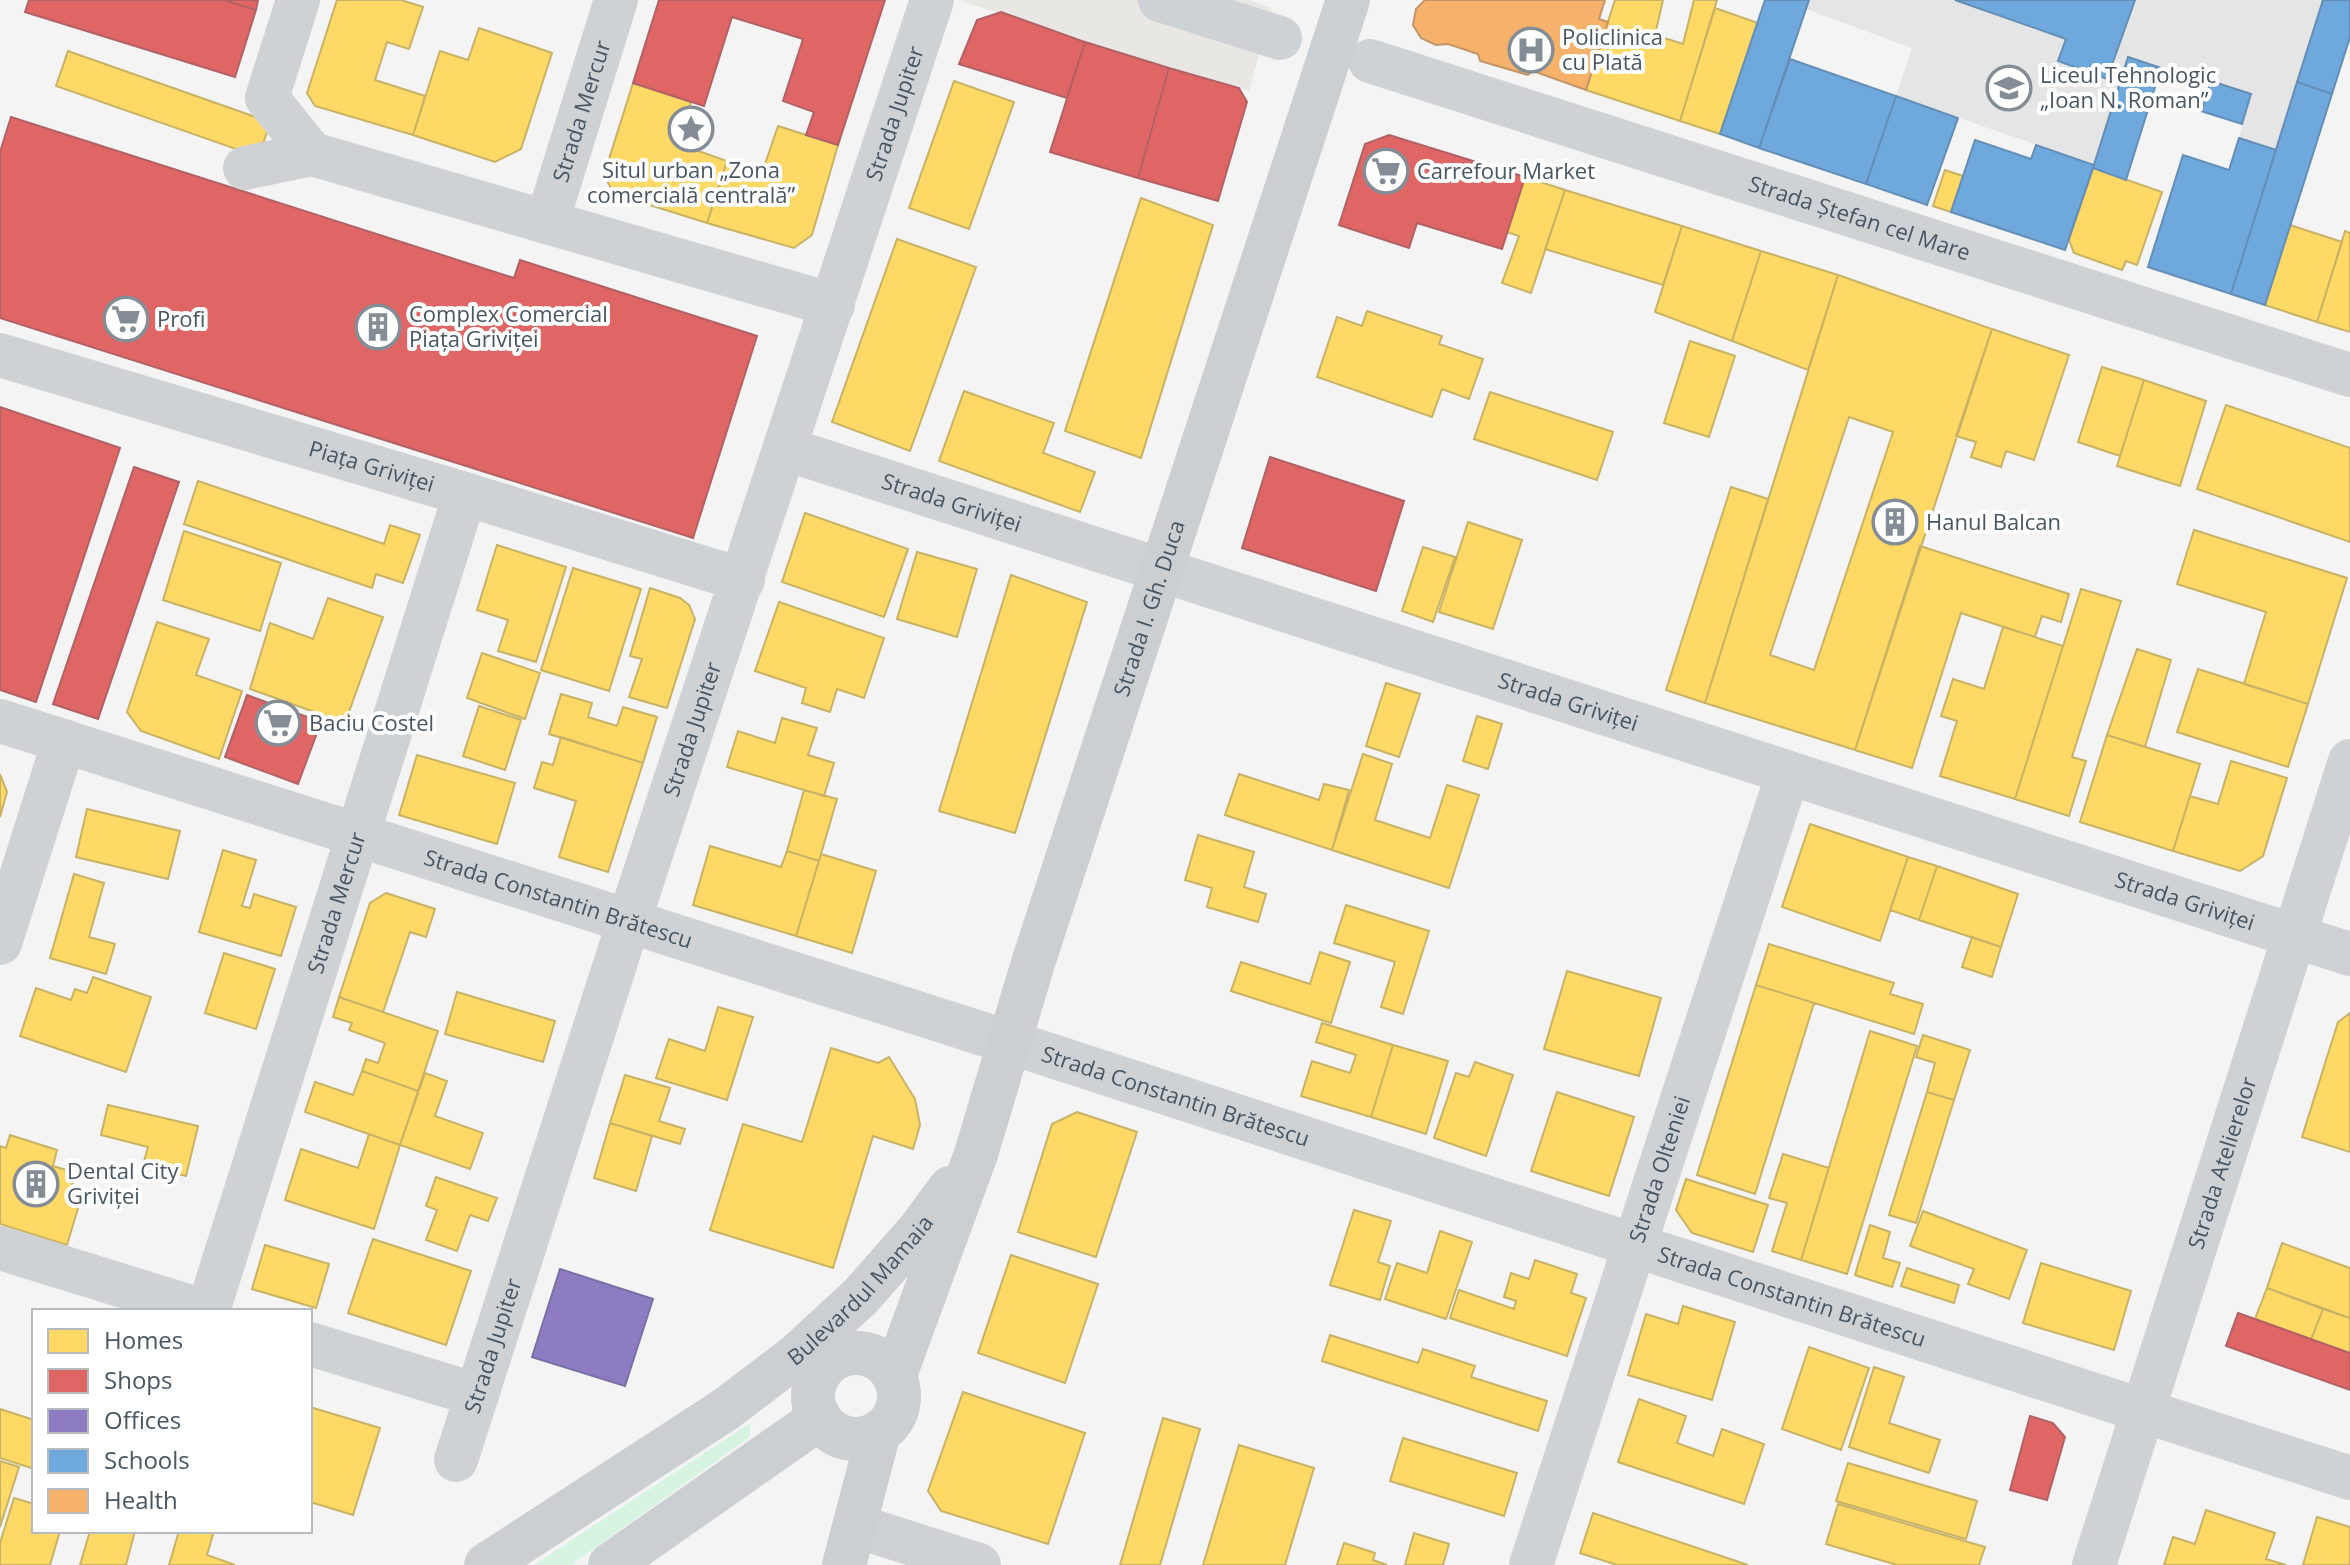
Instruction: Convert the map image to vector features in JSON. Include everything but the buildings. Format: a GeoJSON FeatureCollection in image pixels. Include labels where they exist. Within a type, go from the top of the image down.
{"type":"FeatureCollection","features":[{"type":"Feature","properties":{"kind":"main road","name":"Strada I. Gh. Duca"},"geometry":{"type":"LineString","coordinates":[[895,1375],[976,1154],[1033,963],[1348,0]]}},
{"type":"Feature","properties":{"kind":"main road","name":"Bulevardul Mamaia"},"geometry":{"type":"LineString","coordinates":[[486,1565],[726,1409],[797,1355],[861,1296],[919,1230],[976,1154]]}},
{"type":"Feature","properties":{"kind":"main road","name":"Strada I. Gh. Duca"},"geometry":{"type":"LineString","coordinates":[[834,1361],[953,1218]]}},
{"type":"Feature","properties":{"kind":"main road"},"geometry":{"type":"LineString","coordinates":[[861,1352],[886,1364],[895,1375],[899,1401],[895,1414],[879,1432],[850,1546],[828,1426],[814,1407],[813,1394],[815,1381],[834,1361],[861,1352]]}},
{"type":"Feature","properties":{"kind":"main road","name":"Bulevardul Mamaia"},"geometry":{"type":"LineString","coordinates":[[726,1409],[834,1361]]}},
{"type":"Feature","properties":{"kind":"main road"},"geometry":{"type":"LineString","coordinates":[[828,1426],[857,1439],[879,1432]]}},
{"type":"Feature","properties":{"kind":"main road"},"geometry":{"type":"LineString","coordinates":[[610,1565],[828,1426]]}},
{"type":"Feature","properties":{"kind":"street"},"geometry":{"type":"LineString","coordinates":[[298,0],[267,98],[312,154]]}},
{"type":"Feature","properties":{"kind":"street","name":"Strada Mercur"},"geometry":{"type":"LineString","coordinates":[[547,222],[616,0]]}},
{"type":"Feature","properties":{"kind":"street","name":"Strada Jupiter"},"geometry":{"type":"LineString","coordinates":[[456,1460],[629,921],[932,0]]}},
{"type":"Feature","properties":{"kind":"street"},"geometry":{"type":"LineString","coordinates":[[1160,0],[1280,38]]}},
{"type":"Feature","properties":{"kind":"street","name":"Strada Ștefan cel Mare"},"geometry":{"type":"LineString","coordinates":[[1370,61],[2350,375]]}},
{"type":"Feature","properties":{"kind":"street"},"geometry":{"type":"LineString","coordinates":[[245,168],[312,154],[833,305]]}},
{"type":"Feature","properties":{"kind":"street","name":"Piața Griviței"},"geometry":{"type":"LineString","coordinates":[[0,355],[743,580]]}},
{"type":"Feature","properties":{"kind":"street","name":"Strada Griviței"},"geometry":{"type":"LineString","coordinates":[[786,449],[2350,954]]}},
{"type":"Feature","properties":{"kind":"street","name":"Strada Mercur"},"geometry":{"type":"LineString","coordinates":[[207,1309],[465,494]]}},
{"type":"Feature","properties":{"kind":"street","name":"Strada Constantin Brătescu"},"geometry":{"type":"LineString","coordinates":[[0,721],[1010,1043],[2350,1478]]}},
{"type":"Feature","properties":{"kind":"street"},"geometry":{"type":"LineString","coordinates":[[0,943],[64,741]]}},
{"type":"Feature","properties":{"kind":"street","name":"Strada Atelierelor"},"geometry":{"type":"LineString","coordinates":[[2094,1565],[2350,761]]}},
{"type":"Feature","properties":{"kind":"street","name":"Strada Olteniei"},"geometry":{"type":"LineString","coordinates":[[1531,1565],[1788,773]]}},
{"type":"Feature","properties":{"kind":"street"},"geometry":{"type":"LineString","coordinates":[[0,1248],[199,1309]]}},
{"type":"Feature","properties":{"kind":"street"},"geometry":{"type":"LineString","coordinates":[[312,1345],[477,1395]]}},
{"type":"Feature","properties":{"kind":"street"},"geometry":{"type":"LineString","coordinates":[[850,1546],[979,1565]]}},
{"type":"Feature","properties":{"kind":"shaded area"},"geometry":{"type":"Polygon","coordinates":[[[958,0],[1249,0],[1272,8],[1249,91],[958,0]]]}},
{"type":"Feature","properties":{"kind":"shaded area","name":"Liceul Tehnologic „Ioan N. Roman”"},"geometry":{"type":"Polygon","coordinates":[[[1809,0],[2323,0],[2276,150],[2239,138],[2251,94],[2129,57],[2094,165],[1896,96],[1912,48],[1806,9],[1809,0]]]}},
{"type":"Feature","properties":{"kind":"green space"},"geometry":{"type":"Polygon","coordinates":[[[750,1423],[750,1437],[571,1565],[534,1565],[750,1423]]]}},
{"type":"Feature","properties":{"kind":"place","name":"Policlinica cu Plată"},"geometry":{"type":"Point","coordinates":[1531,50]}},
{"type":"Feature","properties":{"kind":"place","name":"Liceul Tehnologic „Ioan N. Roman”"},"geometry":{"type":"Point","coordinates":[2009,88]}},
{"type":"Feature","properties":{"kind":"place","name":"Situl urban „Zona comercială centrală”"},"geometry":{"type":"Point","coordinates":[691,129]}},
{"type":"Feature","properties":{"kind":"place","name":"Carrefour Market"},"geometry":{"type":"Point","coordinates":[1386,171]}},
{"type":"Feature","properties":{"kind":"place","name":"Profi"},"geometry":{"type":"Point","coordinates":[126,319]}},
{"type":"Feature","properties":{"kind":"place","name":"Complex Comercial Piața Griviței"},"geometry":{"type":"Point","coordinates":[378,327]}},
{"type":"Feature","properties":{"kind":"place","name":"Hanul Balcan"},"geometry":{"type":"Point","coordinates":[1895,522]}},
{"type":"Feature","properties":{"kind":"place","name":"Baciu Costel"},"geometry":{"type":"Point","coordinates":[278,723]}},
{"type":"Feature","properties":{"kind":"place","name":"Dental City Griviței"},"geometry":{"type":"Point","coordinates":[36,1184]}}]}
